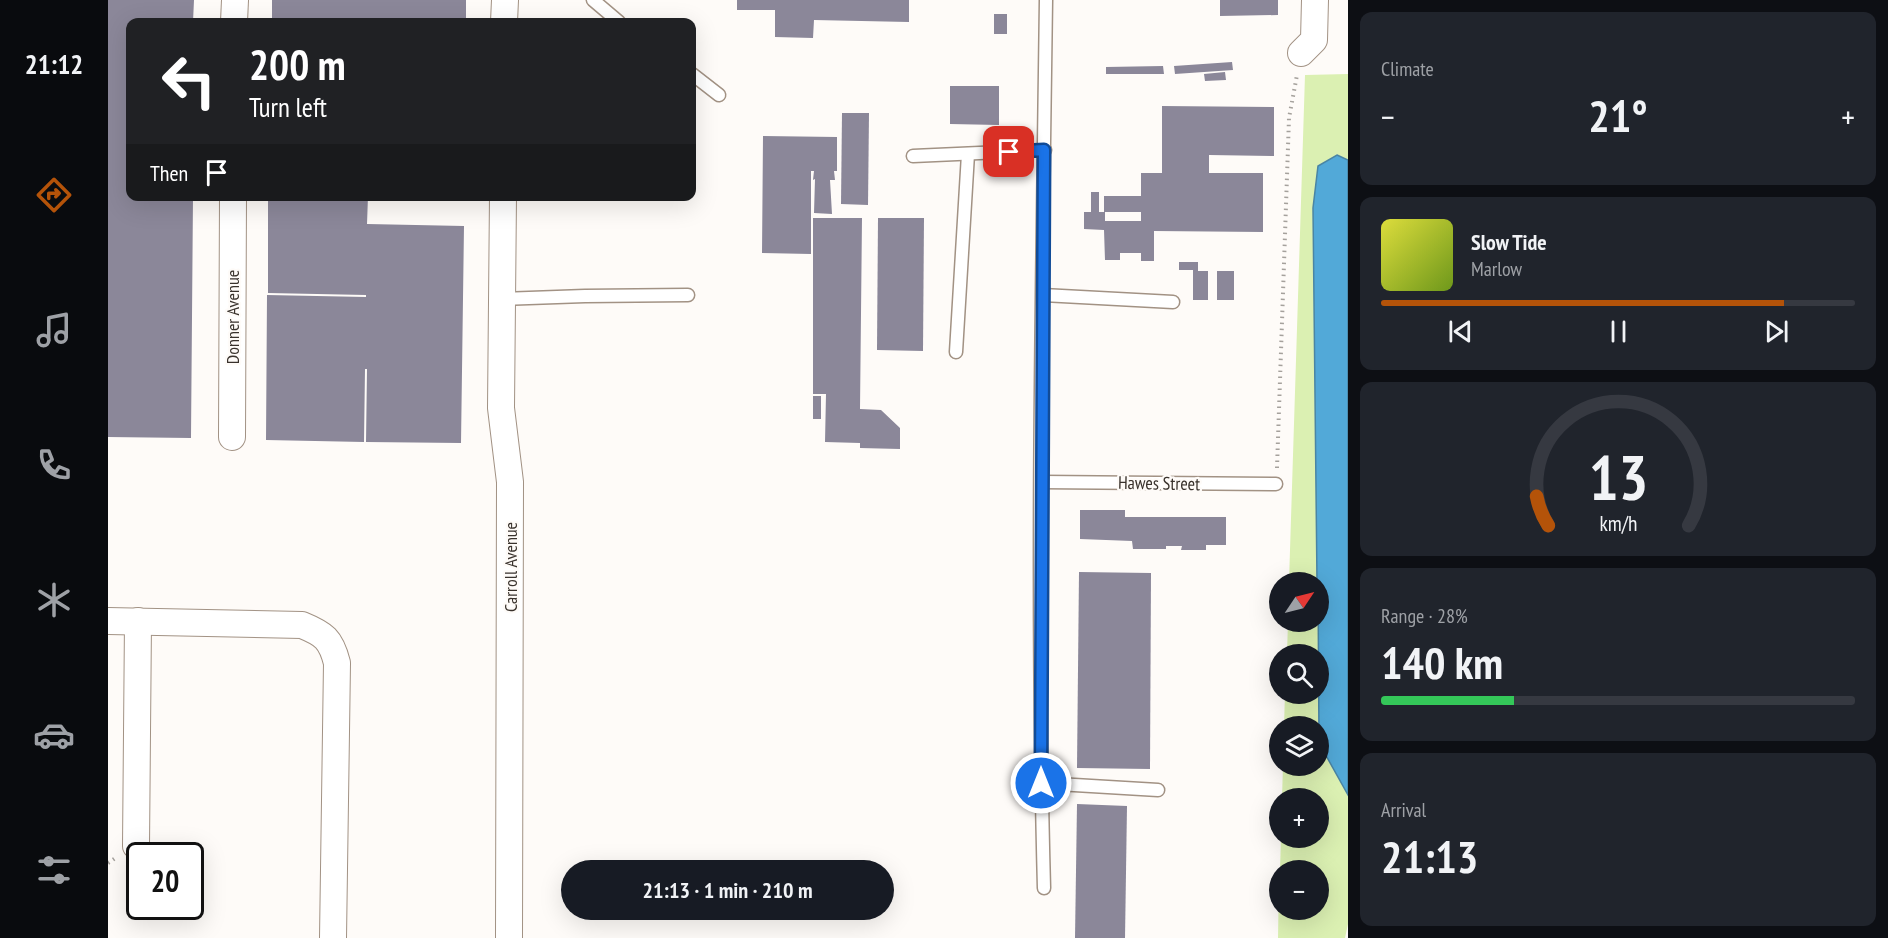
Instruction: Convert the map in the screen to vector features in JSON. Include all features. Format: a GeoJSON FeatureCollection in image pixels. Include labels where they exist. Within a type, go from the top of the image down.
{"type":"FeatureCollection","features":[{"type":"Feature","properties":{"kind":"street"},"geometry":{"type":"LineString","coordinates":[[234,18],[235,0]]}},
{"type":"Feature","properties":{"kind":"street"},"geometry":{"type":"LineString","coordinates":[[504,18],[505,0]]}},
{"type":"Feature","properties":{"kind":"street"},"geometry":{"type":"LineString","coordinates":[[1308,47],[1315,0]]}},
{"type":"Feature","properties":{"kind":"street","name":"Donner Avenue"},"geometry":{"type":"LineString","coordinates":[[232,437],[233,201]]}},
{"type":"Feature","properties":{"kind":"street","name":"Carroll Avenue"},"geometry":{"type":"LineString","coordinates":[[503,201],[501,408],[510,482],[509,938]]}},
{"type":"Feature","properties":{"kind":"street"},"geometry":{"type":"LineString","coordinates":[[108,621],[302,626],[318,631],[328,640],[337,663],[333,938]]}},
{"type":"Feature","properties":{"kind":"street"},"geometry":{"type":"LineString","coordinates":[[136,842],[138,621]]}},
{"type":"Feature","properties":{"kind":"lane"},"geometry":{"type":"LineString","coordinates":[[593,0],[614,18]]}},
{"type":"Feature","properties":{"kind":"lane"},"geometry":{"type":"LineString","coordinates":[[1044,888],[1041,783],[1041,482],[1046,0]]}},
{"type":"Feature","properties":{"kind":"lane"},"geometry":{"type":"LineString","coordinates":[[696,77],[719,95]]}},
{"type":"Feature","properties":{"kind":"lane"},"geometry":{"type":"LineString","coordinates":[[913,156],[1044,150]]}},
{"type":"Feature","properties":{"kind":"lane"},"geometry":{"type":"LineString","coordinates":[[956,352],[968,153]]}},
{"type":"Feature","properties":{"kind":"lane"},"geometry":{"type":"LineString","coordinates":[[502,299],[688,295]]}},
{"type":"Feature","properties":{"kind":"lane"},"geometry":{"type":"LineString","coordinates":[[1043,295],[1173,302]]}},
{"type":"Feature","properties":{"kind":"lane","name":"Hawes Street"},"geometry":{"type":"LineString","coordinates":[[1041,482],[1276,484]]}},
{"type":"Feature","properties":{"kind":"lane"},"geometry":{"type":"LineString","coordinates":[[1041,783],[1158,790]]}},
{"type":"Feature","properties":{"kind":"path"},"geometry":{"type":"LineString","coordinates":[[1276,484],[1289,118],[1308,47]]}},
{"type":"Feature","properties":{"kind":"green space"},"geometry":{"type":"Polygon","coordinates":[[[1348,74],[1348,230],[1327,572],[1289,572],[1305,75],[1348,74]]]}},
{"type":"Feature","properties":{"kind":"green space"},"geometry":{"type":"Polygon","coordinates":[[[1288,632],[1324,632],[1323,644],[1287,644],[1288,632]]]}},
{"type":"Feature","properties":{"kind":"green space"},"geometry":{"type":"Polygon","coordinates":[[[1285,704],[1319,704],[1319,716],[1284,716],[1285,704]]]}},
{"type":"Feature","properties":{"kind":"green space"},"geometry":{"type":"Polygon","coordinates":[[[1329,761],[1348,795],[1348,924],[1345,938],[1278,938],[1278,920],[1329,920],[1329,860],[1280,860],[1281,848],[1329,848],[1329,788],[1282,788],[1283,776],[1329,776],[1329,761]]]}},
{"type":"Feature","properties":{"kind":"water"},"geometry":{"type":"Polygon","coordinates":[[[1337,155],[1348,160],[1348,795],[1329,761],[1329,716],[1319,716],[1319,704],[1329,704],[1329,644],[1318,644],[1318,632],[1329,632],[1329,572],[1317,572],[1313,208],[1318,166],[1337,155]]]}},
{"type":"Feature","properties":{"kind":"building"},"geometry":{"type":"Polygon","coordinates":[[[108,0],[194,0],[193,18],[126,18],[126,201],[193,201],[191,438],[108,437],[108,0]]]}},
{"type":"Feature","properties":{"kind":"building"},"geometry":{"type":"Polygon","coordinates":[[[272,0],[466,0],[466,18],[272,18],[272,0]]]}},
{"type":"Feature","properties":{"kind":"building"},"geometry":{"type":"Polygon","coordinates":[[[737,0],[909,0],[909,22],[814,20],[813,38],[775,37],[775,10],[737,10],[737,0]]]}},
{"type":"Feature","properties":{"kind":"building"},"geometry":{"type":"Polygon","coordinates":[[[1220,0],[1278,0],[1278,15],[1220,16],[1220,0]]]}},
{"type":"Feature","properties":{"kind":"building"},"geometry":{"type":"Polygon","coordinates":[[[994,14],[1007,14],[1007,34],[994,34],[994,14]]]}},
{"type":"Feature","properties":{"kind":"building"},"geometry":{"type":"Polygon","coordinates":[[[1232,62],[1233,70],[1175,74],[1174,66],[1232,62]]]}},
{"type":"Feature","properties":{"kind":"building"},"geometry":{"type":"Polygon","coordinates":[[[1163,66],[1164,74],[1106,74],[1106,67],[1163,66]]]}},
{"type":"Feature","properties":{"kind":"building"},"geometry":{"type":"Polygon","coordinates":[[[1225,72],[1226,80],[1205,81],[1204,74],[1225,72]]]}},
{"type":"Feature","properties":{"kind":"building"},"geometry":{"type":"Polygon","coordinates":[[[950,86],[999,86],[999,125],[950,124],[950,86]]]}},
{"type":"Feature","properties":{"kind":"building"},"geometry":{"type":"Polygon","coordinates":[[[1162,106],[1274,107],[1274,156],[1209,155],[1209,173],[1263,173],[1263,232],[1154,231],[1154,261],[1141,261],[1141,253],[1120,253],[1120,260],[1105,260],[1104,230],[1084,229],[1084,212],[1091,212],[1091,192],[1099,192],[1099,212],[1104,212],[1104,196],[1141,196],[1141,173],[1162,173],[1162,106]],[[1105,212],[1105,221],[1141,221],[1141,212],[1105,212]]]}},
{"type":"Feature","properties":{"kind":"building"},"geometry":{"type":"Polygon","coordinates":[[[842,113],[869,113],[868,205],[841,204],[842,113]]]}},
{"type":"Feature","properties":{"kind":"building"},"geometry":{"type":"Polygon","coordinates":[[[763,136],[837,137],[837,171],[834,171],[835,180],[830,180],[832,214],[814,213],[815,179],[813,180],[814,171],[811,171],[811,254],[762,253],[763,136]]]}},
{"type":"Feature","properties":{"kind":"building"},"geometry":{"type":"Polygon","coordinates":[[[268,201],[368,201],[367,224],[464,226],[461,443],[366,442],[367,369],[365,369],[364,442],[266,440],[267,295],[366,297],[366,295],[268,293],[268,201]]]}},
{"type":"Feature","properties":{"kind":"building"},"geometry":{"type":"Polygon","coordinates":[[[813,218],[862,218],[860,409],[881,410],[900,428],[900,449],[860,448],[860,443],[825,442],[826,394],[813,394],[813,218]]]}},
{"type":"Feature","properties":{"kind":"building"},"geometry":{"type":"Polygon","coordinates":[[[878,218],[924,218],[923,351],[877,350],[878,218]]]}},
{"type":"Feature","properties":{"kind":"building"},"geometry":{"type":"Polygon","coordinates":[[[1179,262],[1198,262],[1198,271],[1208,271],[1208,300],[1193,300],[1193,270],[1179,270],[1179,262]]]}},
{"type":"Feature","properties":{"kind":"building"},"geometry":{"type":"Polygon","coordinates":[[[1217,271],[1234,271],[1234,300],[1217,300],[1217,271]]]}},
{"type":"Feature","properties":{"kind":"building"},"geometry":{"type":"Polygon","coordinates":[[[813,396],[821,396],[821,419],[813,419],[813,396]]]}},
{"type":"Feature","properties":{"kind":"building"},"geometry":{"type":"Polygon","coordinates":[[[1080,510],[1125,510],[1125,517],[1226,517],[1226,545],[1206,545],[1206,550],[1181,550],[1182,546],[1166,546],[1166,549],[1133,549],[1132,541],[1080,539],[1080,510]]]}},
{"type":"Feature","properties":{"kind":"building"},"geometry":{"type":"Polygon","coordinates":[[[1079,572],[1151,573],[1150,769],[1077,768],[1079,572]]]}},
{"type":"Feature","properties":{"kind":"building"},"geometry":{"type":"Polygon","coordinates":[[[1077,804],[1127,806],[1125,938],[1075,938],[1077,804]]]}},
{"type":"Feature","properties":{"kind":"route"},"geometry":{"type":"LineString","coordinates":[[1009,152],[1044,150],[1041,783]]}}]}
